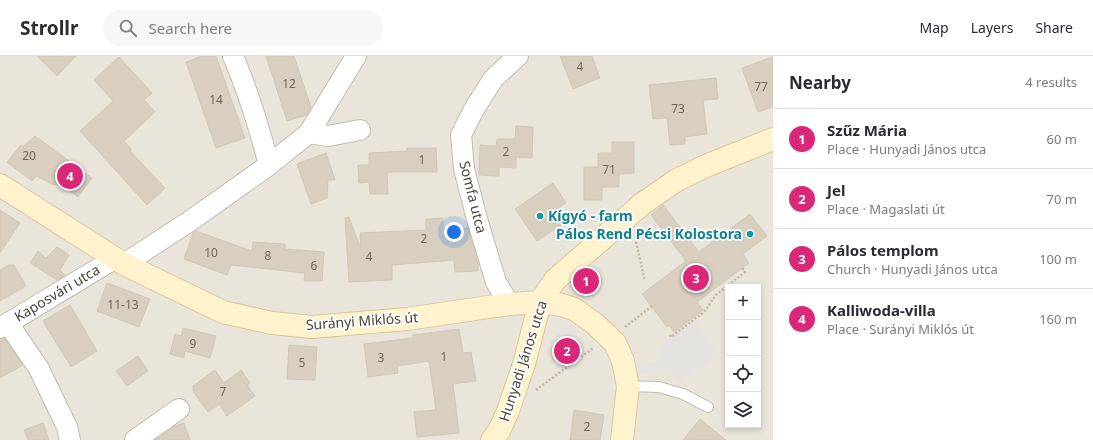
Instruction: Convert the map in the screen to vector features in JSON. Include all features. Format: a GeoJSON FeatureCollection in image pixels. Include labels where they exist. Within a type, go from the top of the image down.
{"type":"FeatureCollection","features":[{"type":"Feature","properties":{"kind":"street"},"geometry":{"type":"LineString","coordinates":[[233,56],[245,84],[260,128],[269,164]]}},
{"type":"Feature","properties":{"kind":"street"},"geometry":{"type":"LineString","coordinates":[[119,261],[190,221],[309,133],[356,56]]}},
{"type":"Feature","properties":{"kind":"street","name":"Somfa utca"},"geometry":{"type":"LineString","coordinates":[[509,304],[496,282],[477,219],[464,169],[461,135],[473,111],[493,79],[518,56]]}},
{"type":"Feature","properties":{"kind":"street"},"geometry":{"type":"LineString","coordinates":[[309,133],[328,136],[360,130]]}},
{"type":"Feature","properties":{"kind":"street","name":"Hunyadi János utca"},"geometry":{"type":"LineString","coordinates":[[498,437],[522,371],[540,302],[555,280],[642,204],[677,180],[773,139]]}},
{"type":"Feature","properties":{"kind":"street","name":"Surányi Miklós út"},"geometry":{"type":"LineString","coordinates":[[0,185],[119,261],[223,312],[272,323],[312,327],[407,319],[509,304],[540,302],[562,305],[574,309],[594,323],[615,343],[623,361],[628,386],[622,440]]}},
{"type":"Feature","properties":{"kind":"street","name":"Kaposvári utca"},"geometry":{"type":"LineString","coordinates":[[4,325],[119,261]]}},
{"type":"Feature","properties":{"kind":"street"},"geometry":{"type":"LineString","coordinates":[[4,325],[39,369],[67,427],[70,440]]}},
{"type":"Feature","properties":{"kind":"street"},"geometry":{"type":"LineString","coordinates":[[135,440],[179,409]]}},
{"type":"Feature","properties":{"kind":"lane"},"geometry":{"type":"LineString","coordinates":[[628,386],[659,387],[683,394],[708,408]]}},
{"type":"Feature","properties":{"kind":"path"},"geometry":{"type":"LineString","coordinates":[[642,229],[636,242],[645,281]]}},
{"type":"Feature","properties":{"kind":"path"},"geometry":{"type":"LineString","coordinates":[[670,335],[671,337],[704,312],[716,295],[745,272],[742,268]]}},
{"type":"Feature","properties":{"kind":"path"},"geometry":{"type":"LineString","coordinates":[[619,331],[652,306]]}},
{"type":"Feature","properties":{"kind":"path"},"geometry":{"type":"LineString","coordinates":[[534,392],[594,347]]}},
{"type":"Feature","properties":{"kind":"shaded area"},"geometry":{"type":"Polygon","coordinates":[[[0,56],[773,56],[773,440],[0,440],[0,56]]]}},
{"type":"Feature","properties":{"kind":"shaded area"},"geometry":{"type":"Polygon","coordinates":[[[694,321],[719,352],[681,382],[671,371],[639,374],[637,364],[662,360],[654,351],[694,321]]]}},
{"type":"Feature","properties":{"kind":"building"},"geometry":{"type":"Polygon","coordinates":[[[37,56],[76,56],[57,76],[37,56]]]}},
{"type":"Feature","properties":{"kind":"building"},"geometry":{"type":"Polygon","coordinates":[[[202,56],[216,56],[245,138],[216,148],[186,62],[202,56]]]}},
{"type":"Feature","properties":{"kind":"building"},"geometry":{"type":"Polygon","coordinates":[[[266,56],[294,56],[311,107],[307,115],[287,121],[266,56]]]}},
{"type":"Feature","properties":{"kind":"building"},"geometry":{"type":"Polygon","coordinates":[[[560,56],[592,56],[600,78],[573,89],[560,56]]]}},
{"type":"Feature","properties":{"kind":"building"},"geometry":{"type":"Polygon","coordinates":[[[119,57],[152,93],[144,100],[155,112],[124,141],[131,149],[130,151],[165,188],[147,205],[80,131],[113,101],[94,80],[119,57]]]}},
{"type":"Feature","properties":{"kind":"building"},"geometry":{"type":"Polygon","coordinates":[[[773,57],[773,107],[758,112],[742,68],[773,57]]]}},
{"type":"Feature","properties":{"kind":"building"},"geometry":{"type":"Polygon","coordinates":[[[716,78],[718,99],[703,100],[707,134],[685,137],[685,144],[670,145],[667,118],[653,119],[649,85],[716,78]]]}},
{"type":"Feature","properties":{"kind":"building"},"geometry":{"type":"Polygon","coordinates":[[[516,126],[533,127],[532,158],[516,157],[516,168],[499,167],[499,176],[479,175],[480,145],[496,146],[497,139],[515,139],[516,126]]]}},
{"type":"Feature","properties":{"kind":"building"},"geometry":{"type":"Polygon","coordinates":[[[35,136],[92,178],[78,197],[59,183],[54,185],[36,176],[32,181],[7,162],[21,145],[23,147],[35,136]]]}},
{"type":"Feature","properties":{"kind":"building"},"geometry":{"type":"Polygon","coordinates":[[[612,142],[634,142],[634,173],[619,174],[619,187],[602,187],[602,200],[584,200],[584,167],[598,167],[598,153],[612,153],[612,142]]]}},
{"type":"Feature","properties":{"kind":"building"},"geometry":{"type":"Polygon","coordinates":[[[407,148],[436,148],[437,172],[387,172],[388,194],[370,194],[369,182],[359,183],[358,165],[369,165],[369,153],[407,151],[407,148]]]}},
{"type":"Feature","properties":{"kind":"building"},"geometry":{"type":"Polygon","coordinates":[[[326,153],[335,180],[328,180],[327,198],[311,204],[297,164],[326,153]]]}},
{"type":"Feature","properties":{"kind":"building","name":"Kígyó - farm"},"geometry":{"type":"Polygon","coordinates":[[[553,183],[566,203],[555,210],[564,223],[537,241],[515,209],[553,183]]]}},
{"type":"Feature","properties":{"kind":"building"},"geometry":{"type":"Polygon","coordinates":[[[663,205],[699,252],[750,214],[767,236],[743,254],[749,263],[697,302],[703,310],[674,332],[669,325],[667,327],[642,294],[686,261],[651,215],[663,205]]]}},
{"type":"Feature","properties":{"kind":"building"},"geometry":{"type":"Polygon","coordinates":[[[0,210],[20,223],[0,253],[0,210]]]}},
{"type":"Feature","properties":{"kind":"building"},"geometry":{"type":"Polygon","coordinates":[[[349,217],[361,250],[360,233],[426,230],[426,219],[443,218],[443,229],[468,228],[478,262],[478,271],[455,272],[454,260],[392,265],[392,280],[349,282],[345,218],[349,217]]]}},
{"type":"Feature","properties":{"kind":"building"},"geometry":{"type":"Polygon","coordinates":[[[196,231],[252,251],[253,242],[285,244],[285,249],[324,252],[322,281],[304,281],[305,273],[231,265],[227,275],[184,259],[193,233],[196,231]]]}},
{"type":"Feature","properties":{"kind":"building"},"geometry":{"type":"Polygon","coordinates":[[[57,247],[69,255],[60,270],[65,275],[57,280],[30,263],[38,251],[46,258],[57,247]]]}},
{"type":"Feature","properties":{"kind":"building"},"geometry":{"type":"Polygon","coordinates":[[[9,265],[14,265],[26,286],[0,301],[0,270],[9,265]]]}},
{"type":"Feature","properties":{"kind":"building"},"geometry":{"type":"Polygon","coordinates":[[[107,283],[150,299],[139,327],[97,311],[107,283]]]}},
{"type":"Feature","properties":{"kind":"building"},"geometry":{"type":"Polygon","coordinates":[[[70,305],[97,351],[71,367],[43,321],[70,305]]]}},
{"type":"Feature","properties":{"kind":"building"},"geometry":{"type":"Polygon","coordinates":[[[183,328],[216,336],[210,358],[185,351],[184,358],[170,354],[175,334],[181,336],[183,328]]]}},
{"type":"Feature","properties":{"kind":"building"},"geometry":{"type":"Polygon","coordinates":[[[459,329],[463,353],[471,352],[476,381],[453,384],[459,433],[417,437],[414,412],[436,410],[429,361],[397,366],[398,373],[368,377],[364,344],[413,338],[413,335],[459,329]]]}},
{"type":"Feature","properties":{"kind":"building"},"geometry":{"type":"Polygon","coordinates":[[[4,338],[23,365],[0,378],[0,339],[4,338]]]}},
{"type":"Feature","properties":{"kind":"building"},"geometry":{"type":"Polygon","coordinates":[[[289,345],[317,347],[315,380],[287,379],[289,345]]]}},
{"type":"Feature","properties":{"kind":"building"},"geometry":{"type":"Polygon","coordinates":[[[138,356],[148,371],[127,386],[116,371],[138,356]]]}},
{"type":"Feature","properties":{"kind":"building"},"geometry":{"type":"Polygon","coordinates":[[[215,370],[224,383],[241,370],[250,383],[247,385],[255,396],[227,416],[219,404],[208,412],[193,391],[193,386],[215,370]]]}},
{"type":"Feature","properties":{"kind":"building"},"geometry":{"type":"Polygon","coordinates":[[[574,410],[604,415],[600,440],[570,440],[574,410]]]}},
{"type":"Feature","properties":{"kind":"building"},"geometry":{"type":"Polygon","coordinates":[[[700,419],[726,440],[683,440],[700,419]]]}},
{"type":"Feature","properties":{"kind":"building"},"geometry":{"type":"Polygon","coordinates":[[[43,423],[49,440],[28,440],[24,430],[43,423]]]}},
{"type":"Feature","properties":{"kind":"building"},"geometry":{"type":"Polygon","coordinates":[[[184,423],[190,440],[155,440],[175,426],[184,423]]]}},
{"type":"Feature","properties":{"kind":"place","name":"Kalliwoda-villa"},"geometry":{"type":"Point","coordinates":[70,176]}},
{"type":"Feature","properties":{"kind":"place","name":"Kígyó - farm"},"geometry":{"type":"Point","coordinates":[540,216]}},
{"type":"Feature","properties":{"kind":"place","name":"Pálos Rend Pécsi Kolostora"},"geometry":{"type":"Point","coordinates":[750,234]}},
{"type":"Feature","properties":{"kind":"place","name":"Pálos templom"},"geometry":{"type":"Point","coordinates":[696,278]}},
{"type":"Feature","properties":{"kind":"place","name":"Szűz Mária"},"geometry":{"type":"Point","coordinates":[586,281]}},
{"type":"Feature","properties":{"kind":"place","name":"Jel"},"geometry":{"type":"Point","coordinates":[567,351]}}]}
